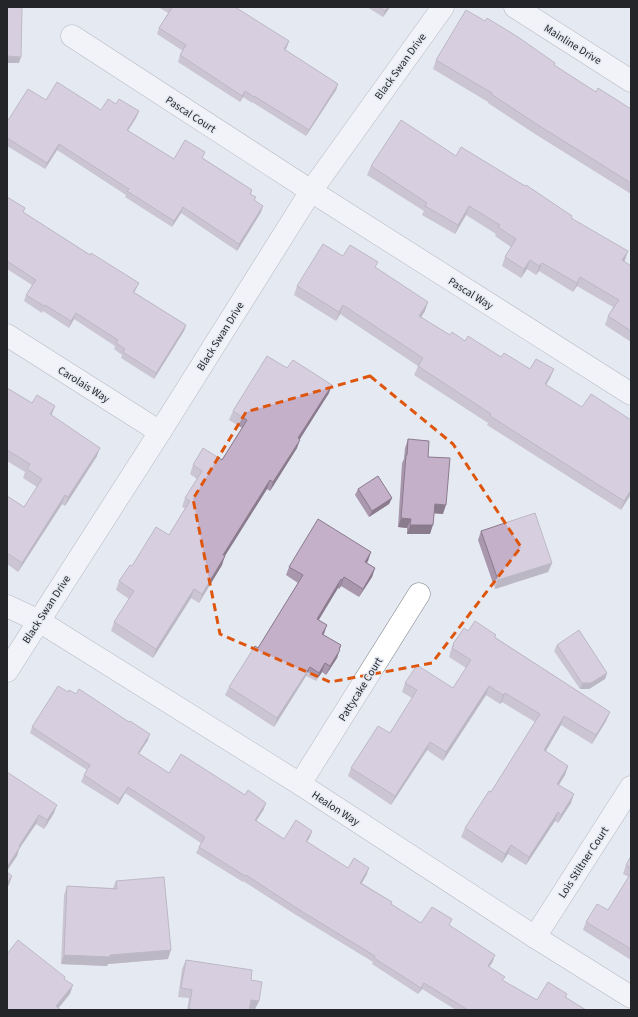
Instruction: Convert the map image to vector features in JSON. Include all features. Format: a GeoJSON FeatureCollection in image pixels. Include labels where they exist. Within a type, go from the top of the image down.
{"type":"FeatureCollection","features":[{"type":"Feature","properties":{"kind":"street","name":"Black Swan Drive"},"geometry":{"type":"LineString","coordinates":[[7,670],[160,432],[311,191],[442,7]]}},
{"type":"Feature","properties":{"kind":"street","name":"Mainline Drive"},"geometry":{"type":"LineString","coordinates":[[515,7],[631,81]]}},
{"type":"Feature","properties":{"kind":"street","name":"Pascal Court"},"geometry":{"type":"LineString","coordinates":[[72,36],[311,191]]}},
{"type":"Feature","properties":{"kind":"street","name":"Pascal Way"},"geometry":{"type":"LineString","coordinates":[[311,191],[631,394]]}},
{"type":"Feature","properties":{"kind":"street","name":"Carolais Way"},"geometry":{"type":"LineString","coordinates":[[7,335],[160,432]]}},
{"type":"Feature","properties":{"kind":"street","name":"Pattycake Court"},"geometry":{"type":"LineString","coordinates":[[300,784],[419,594]]}},
{"type":"Feature","properties":{"kind":"street","name":"Healon Way"},"geometry":{"type":"LineString","coordinates":[[7,606],[39,621],[300,784],[535,937],[631,997]]}},
{"type":"Feature","properties":{"kind":"street","name":"Lois Stiltner Court"},"geometry":{"type":"LineString","coordinates":[[535,937],[631,788]]}},
{"type":"Feature","properties":{"kind":"highlighted area"},"geometry":{"type":"Polygon","coordinates":[[[370,376],[453,444],[521,547],[432,663],[330,682],[220,634],[193,499],[246,412],[370,376]]]}},
{"type":"Feature","properties":{"kind":"building"},"geometry":{"type":"Polygon","coordinates":[[[7,7],[22,7],[21,57],[7,56],[7,7]]]}},
{"type":"Feature","properties":{"kind":"building"},"geometry":{"type":"Polygon","coordinates":[[[170,7],[235,7],[289,41],[284,49],[338,84],[309,130],[245,91],[242,96],[180,55],[186,45],[159,28],[172,8],[170,7]]]}},
{"type":"Feature","properties":{"kind":"building"},"geometry":{"type":"Polygon","coordinates":[[[379,7],[388,7],[385,11],[379,7]]]}},
{"type":"Feature","properties":{"kind":"building"},"geometry":{"type":"Polygon","coordinates":[[[466,10],[485,21],[487,18],[518,37],[555,63],[554,65],[596,92],[598,88],[631,109],[631,183],[538,125],[491,94],[492,93],[436,60],[466,10]]]}},
{"type":"Feature","properties":{"kind":"building"},"geometry":{"type":"Polygon","coordinates":[[[57,82],[101,110],[108,99],[116,104],[119,99],[139,111],[127,130],[174,159],[185,140],[205,152],[202,158],[252,190],[250,194],[256,197],[254,200],[263,206],[239,244],[183,207],[174,221],[127,191],[129,189],[59,144],[47,163],[7,138],[7,122],[28,89],[46,100],[57,82]]]}},
{"type":"Feature","properties":{"kind":"building"},"geometry":{"type":"Polygon","coordinates":[[[401,120],[456,156],[461,147],[525,186],[526,185],[572,216],[571,218],[628,251],[622,260],[631,266],[631,331],[608,316],[619,300],[580,277],[577,283],[542,263],[539,266],[530,260],[524,269],[505,257],[516,239],[498,227],[500,225],[469,206],[458,225],[425,206],[427,203],[371,166],[401,120]]]}},
{"type":"Feature","properties":{"kind":"building"},"geometry":{"type":"Polygon","coordinates":[[[7,197],[25,208],[23,212],[90,255],[91,253],[139,283],[133,292],[186,325],[156,373],[123,352],[125,349],[116,343],[118,340],[76,313],[71,321],[26,295],[36,280],[7,261],[7,197]]]}},
{"type":"Feature","properties":{"kind":"building"},"geometry":{"type":"Polygon","coordinates":[[[323,244],[343,256],[350,245],[378,262],[375,267],[428,302],[419,316],[450,335],[452,332],[465,341],[468,336],[501,357],[504,353],[530,369],[536,359],[554,369],[545,384],[582,407],[591,394],[631,420],[631,490],[624,501],[490,416],[491,414],[418,366],[423,358],[343,305],[339,312],[297,286],[323,244]]]}},
{"type":"Feature","properties":{"kind":"building"},"geometry":{"type":"Polygon","coordinates":[[[267,356],[287,368],[293,360],[332,385],[298,438],[300,440],[273,482],[270,480],[223,555],[225,556],[202,594],[194,589],[156,649],[114,622],[134,591],[119,581],[130,565],[132,566],[156,527],[169,535],[190,501],[185,498],[202,471],[193,465],[203,448],[222,460],[247,420],[233,411],[267,356]]]}},
{"type":"Feature","properties":{"kind":"building"},"geometry":{"type":"Polygon","coordinates":[[[7,388],[32,403],[37,395],[55,406],[50,414],[100,448],[68,497],[65,495],[22,563],[7,553],[7,496],[24,507],[42,479],[27,469],[30,464],[7,450],[7,388]]]}},
{"type":"Feature","properties":{"kind":"building"},"geometry":{"type":"Polygon","coordinates":[[[408,439],[429,441],[428,457],[450,458],[446,505],[435,504],[433,525],[410,525],[411,519],[401,518],[408,439]]]}},
{"type":"Feature","properties":{"kind":"building"},"geometry":{"type":"Polygon","coordinates":[[[378,476],[392,498],[372,511],[358,489],[378,476]]]}},
{"type":"Feature","properties":{"kind":"building"},"geometry":{"type":"Polygon","coordinates":[[[535,513],[552,563],[498,580],[481,531],[535,513]]]}},
{"type":"Feature","properties":{"kind":"building"},"geometry":{"type":"Polygon","coordinates":[[[318,519],[371,552],[365,562],[375,568],[363,589],[344,577],[342,580],[341,579],[317,619],[327,625],[322,634],[341,645],[340,650],[330,666],[325,663],[319,673],[310,667],[277,718],[229,687],[255,646],[258,648],[303,575],[289,567],[318,519]]]}},
{"type":"Feature","properties":{"kind":"building"},"geometry":{"type":"Polygon","coordinates":[[[475,621],[496,635],[494,637],[610,712],[596,735],[564,716],[544,750],[568,766],[557,784],[574,794],[561,815],[558,812],[529,857],[511,845],[505,854],[465,828],[489,791],[491,792],[540,714],[505,693],[503,695],[489,686],[446,752],[430,742],[395,796],[351,768],[378,726],[390,733],[417,690],[405,683],[417,665],[453,688],[471,660],[452,648],[454,645],[453,644],[464,628],[468,631],[475,621]]]}},
{"type":"Feature","properties":{"kind":"building"},"geometry":{"type":"Polygon","coordinates":[[[579,630],[607,673],[591,683],[582,683],[557,645],[579,630]]]}},
{"type":"Feature","properties":{"kind":"building"},"geometry":{"type":"Polygon","coordinates":[[[58,686],[68,692],[69,690],[76,694],[79,689],[150,734],[138,753],[169,773],[181,754],[245,795],[248,790],[266,803],[255,820],[284,839],[296,820],[312,831],[306,841],[348,868],[354,858],[369,868],[360,883],[392,902],[391,904],[421,923],[432,907],[452,919],[449,925],[495,955],[488,966],[505,977],[502,980],[537,1000],[548,982],[567,994],[565,997],[586,1010],[468,1010],[424,983],[421,988],[374,958],[375,956],[199,847],[205,837],[128,787],[120,799],[84,775],[90,765],[32,727],[58,686]]]}},
{"type":"Feature","properties":{"kind":"building"},"geometry":{"type":"Polygon","coordinates":[[[7,772],[57,805],[47,820],[39,815],[7,867],[7,772]]]}},
{"type":"Feature","properties":{"kind":"building"},"geometry":{"type":"Polygon","coordinates":[[[631,856],[631,868],[626,865],[631,856]]]}},
{"type":"Feature","properties":{"kind":"building"},"geometry":{"type":"Polygon","coordinates":[[[7,872],[12,876],[7,883],[7,872]]]}},
{"type":"Feature","properties":{"kind":"building"},"geometry":{"type":"Polygon","coordinates":[[[631,873],[631,949],[586,922],[597,904],[608,910],[631,873]]]}},
{"type":"Feature","properties":{"kind":"building"},"geometry":{"type":"Polygon","coordinates":[[[164,877],[171,950],[110,955],[110,957],[64,955],[67,886],[117,889],[116,881],[164,877]]]}},
{"type":"Feature","properties":{"kind":"building"},"geometry":{"type":"Polygon","coordinates":[[[18,940],[73,985],[56,1006],[61,1010],[7,1010],[7,954],[18,940]]]}},
{"type":"Feature","properties":{"kind":"building"},"geometry":{"type":"Polygon","coordinates":[[[186,960],[252,970],[251,980],[262,982],[259,1001],[251,1000],[249,1010],[189,1009],[192,990],[181,988],[186,960]]]}}]}
